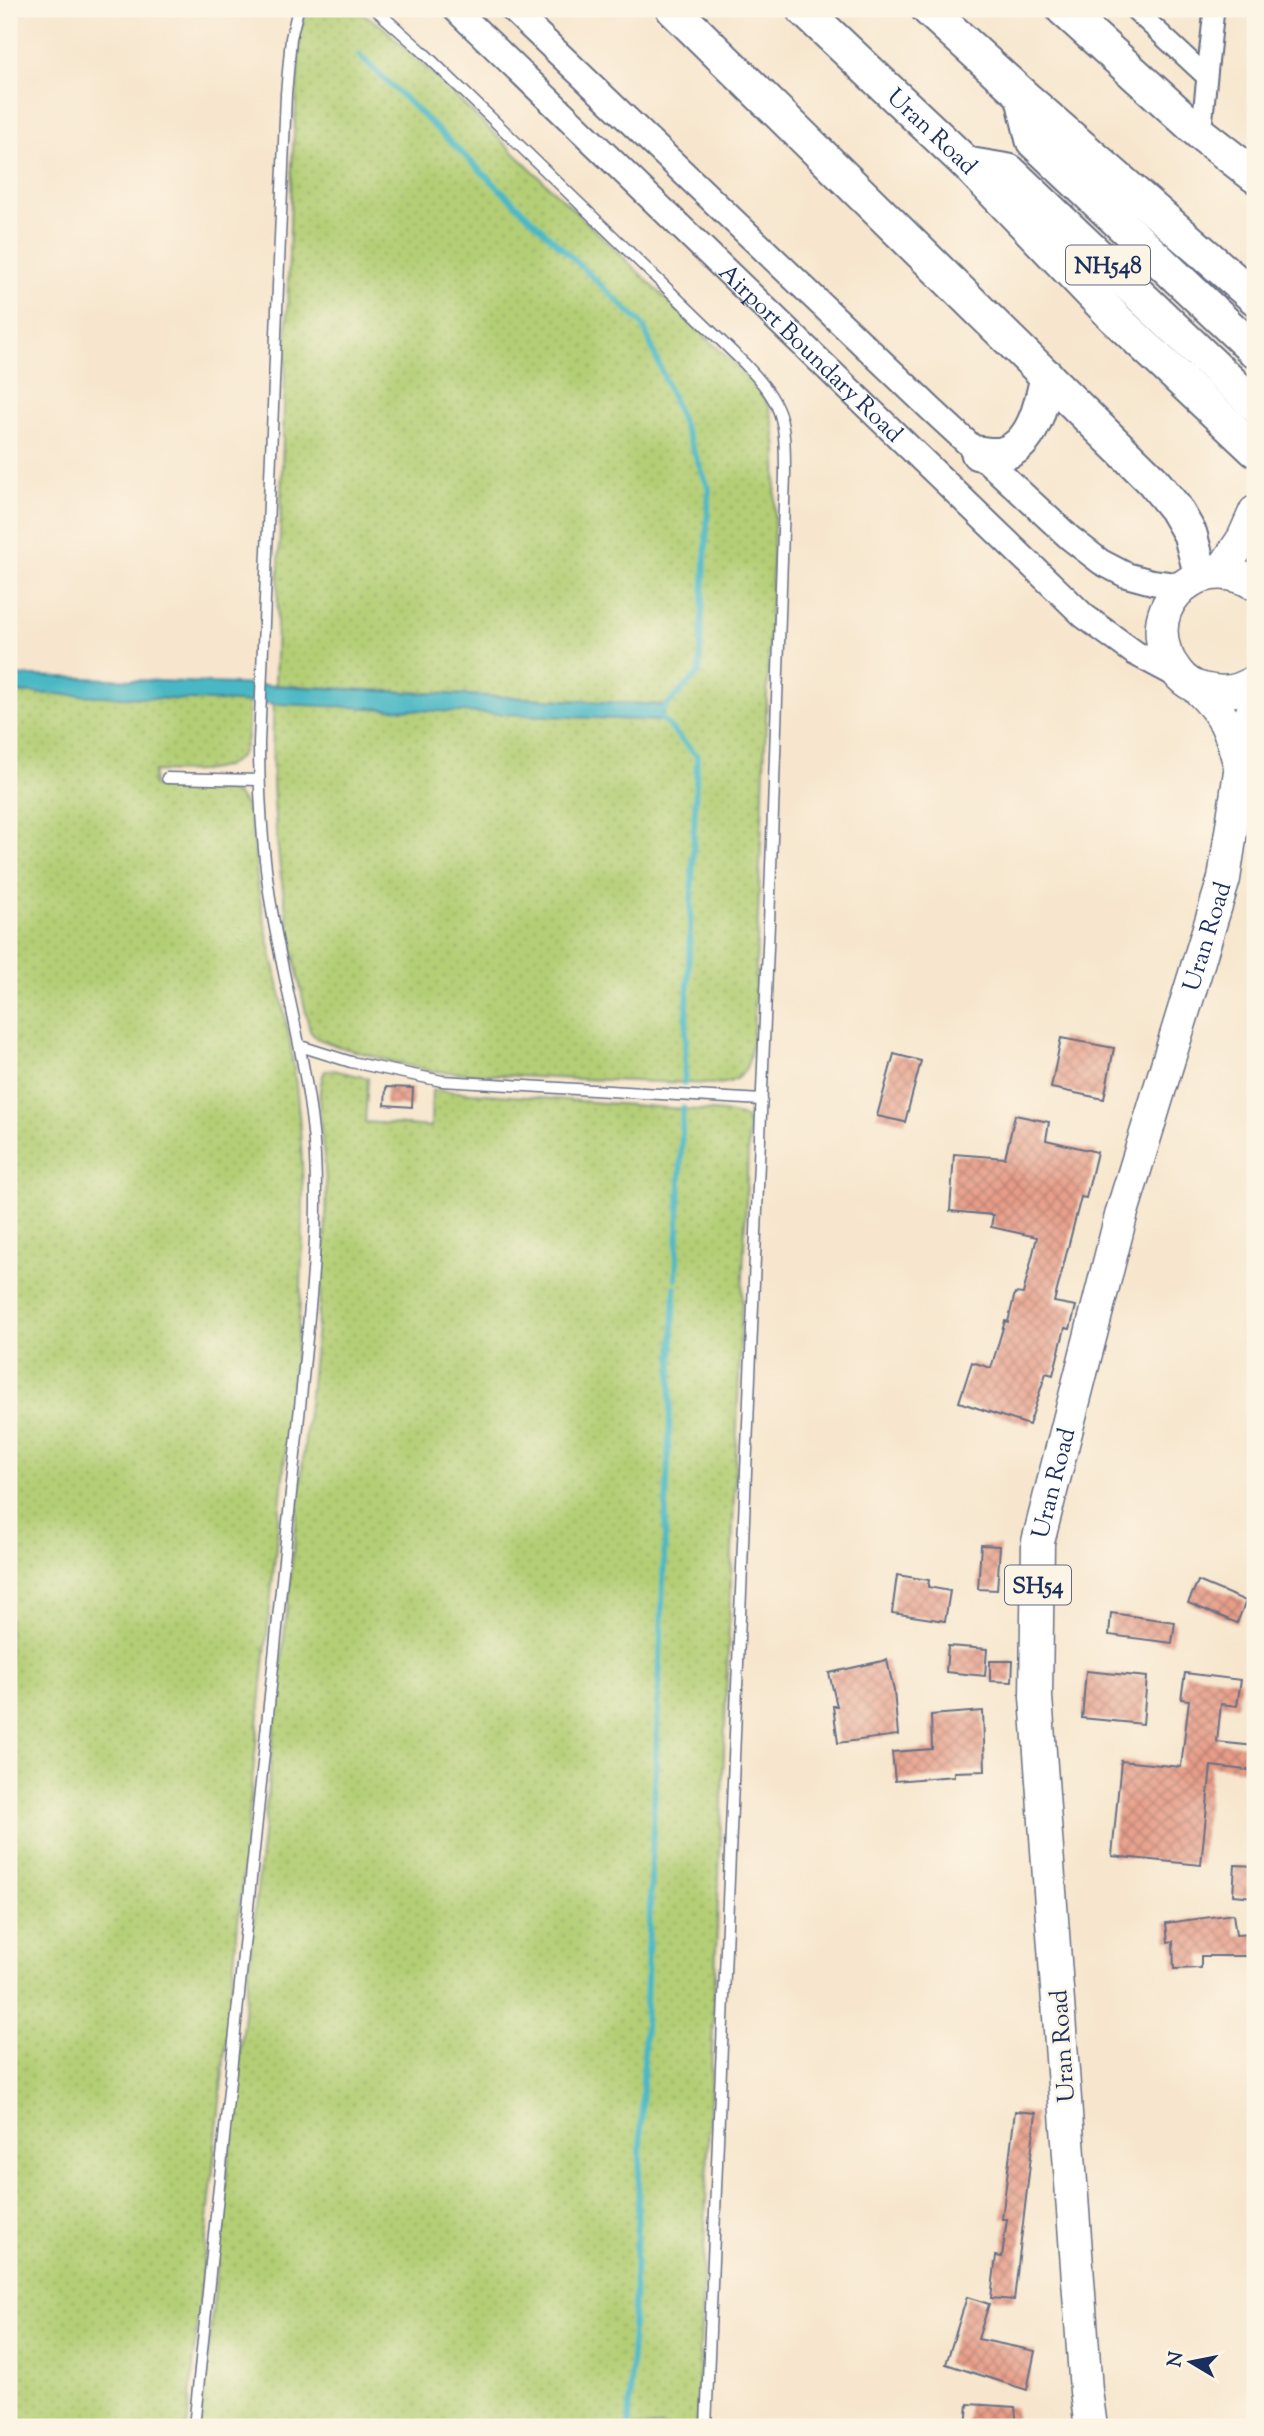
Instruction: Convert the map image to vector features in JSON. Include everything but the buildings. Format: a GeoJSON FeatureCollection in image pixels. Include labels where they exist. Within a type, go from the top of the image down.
{"type":"FeatureCollection","features":[{"type":"Feature","properties":{"kind":"highway"},"geometry":{"type":"LineString","coordinates":[[673,9],[1152,480],[1175,508],[1190,534],[1202,578]]}},
{"type":"Feature","properties":{"kind":"highway","name":"Uran Road"},"geometry":{"type":"LineString","coordinates":[[803,9],[967,164],[1009,171],[1246,396]]}},
{"type":"Feature","properties":{"kind":"highway","name":"NH548"},"geometry":{"type":"LineString","coordinates":[[928,9],[1022,95],[1255,298]]}},
{"type":"Feature","properties":{"kind":"highway"},"geometry":{"type":"LineString","coordinates":[[1063,9],[1201,134],[1255,176]]}},
{"type":"Feature","properties":{"kind":"highway","name":"NH548"},"geometry":{"type":"LineString","coordinates":[[1022,95],[1033,142],[1255,351]]}},
{"type":"Feature","properties":{"kind":"highway","name":"NH548"},"geometry":{"type":"LineString","coordinates":[[967,164],[1115,318],[1255,450]]}},
{"type":"Feature","properties":{"kind":"highway"},"geometry":{"type":"LineString","coordinates":[[978,453],[1002,454],[1021,442],[1034,425],[1042,403],[1046,376]]}},
{"type":"Feature","properties":{"kind":"main road"},"geometry":{"type":"LineString","coordinates":[[1202,578],[1243,539],[1255,512]]}},
{"type":"Feature","properties":{"kind":"main road"},"geometry":{"type":"LineString","coordinates":[[1202,578],[1242,576],[1255,584]]}},
{"type":"Feature","properties":{"kind":"main road","name":"Uran Road"},"geometry":{"type":"LineString","coordinates":[[1202,578],[1169,601],[1162,621],[1161,642],[1168,662],[1216,706],[1231,730],[1240,768]]}},
{"type":"Feature","properties":{"kind":"main road"},"geometry":{"type":"LineString","coordinates":[[1189,683],[1216,692],[1234,691],[1255,681]]}},
{"type":"Feature","properties":{"kind":"main road","name":"Uran Road"},"geometry":{"type":"LineString","coordinates":[[1091,2427],[1086,2391],[1048,1841],[1035,1697],[1038,1542],[1122,1212],[1224,879],[1246,732],[1255,703]]}},
{"type":"Feature","properties":{"kind":"street","name":"Airport Boundary Road"},"geometry":{"type":"LineString","coordinates":[[455,9],[1084,616],[1135,653],[1189,683]]}},
{"type":"Feature","properties":{"kind":"street","name":"Airport Boundary Road"},"geometry":{"type":"LineString","coordinates":[[512,9],[1070,538],[1101,562],[1126,575],[1152,582],[1202,578]]}},
{"type":"Feature","properties":{"kind":"street"},"geometry":{"type":"LineString","coordinates":[[1134,9],[1206,76]]}},
{"type":"Feature","properties":{"kind":"street"},"geometry":{"type":"LineString","coordinates":[[1201,134],[1214,9]]}},
{"type":"Feature","properties":{"kind":"lane"},"geometry":{"type":"LineString","coordinates":[[194,2427],[312,1281],[316,1205],[315,1155],[300,1046],[273,919],[265,865],[259,780],[286,94],[291,37],[298,9]]}},
{"type":"Feature","properties":{"kind":"lane"},"geometry":{"type":"LineString","coordinates":[[375,9],[421,50],[766,386],[777,403],[785,443],[762,1100],[706,2427]]}},
{"type":"Feature","properties":{"kind":"lane"},"geometry":{"type":"LineString","coordinates":[[167,778],[259,780]]}},
{"type":"Feature","properties":{"kind":"lane"},"geometry":{"type":"LineString","coordinates":[[300,1046],[351,1062],[442,1081],[762,1100]]}},
{"type":"Feature","properties":{"kind":"green space"},"geometry":{"type":"Polygon","coordinates":[[[311,9],[356,9],[382,26],[729,359],[751,381],[770,409],[777,452],[753,1037],[748,1063],[734,1080],[715,1084],[432,1071],[337,1046],[316,1038],[310,1031],[280,868],[273,785],[274,702],[659,721],[664,715],[663,705],[275,685],[292,164],[301,28],[311,9]]]}},
{"type":"Feature","properties":{"kind":"green space"},"geometry":{"type":"Polygon","coordinates":[[[9,692],[248,701],[247,735],[240,756],[219,768],[191,772],[154,771],[153,786],[223,790],[233,793],[245,805],[251,827],[261,905],[289,1037],[298,1107],[303,1177],[299,1318],[187,2427],[9,2427],[9,692]]]}},
{"type":"Feature","properties":{"kind":"green space"},"geometry":{"type":"Polygon","coordinates":[[[333,1070],[368,1078],[365,1122],[431,1127],[432,1090],[723,1112],[745,1117],[749,1125],[697,2427],[200,2427],[324,1262],[326,1185],[320,1110],[321,1082],[325,1071],[333,1070]]]}},
{"type":"Feature","properties":{"kind":"water"},"geometry":{"type":"Polygon","coordinates":[[[9,675],[663,705],[664,715],[659,721],[9,692],[9,675]]]}},
{"type":"Feature","properties":{"kind":"waterway"},"geometry":{"type":"LineString","coordinates":[[359,55],[643,325],[709,489],[699,673],[663,709],[656,710]]}},
{"type":"Feature","properties":{"kind":"waterway"},"geometry":{"type":"LineString","coordinates":[[654,715],[661,718],[697,756],[684,1083]]}},
{"type":"Feature","properties":{"kind":"waterway"},"geometry":{"type":"LineString","coordinates":[[676,1279],[683,1108]]}},
{"type":"Feature","properties":{"kind":"waterway"},"geometry":{"type":"LineString","coordinates":[[629,2427],[675,1287]]}}]}
